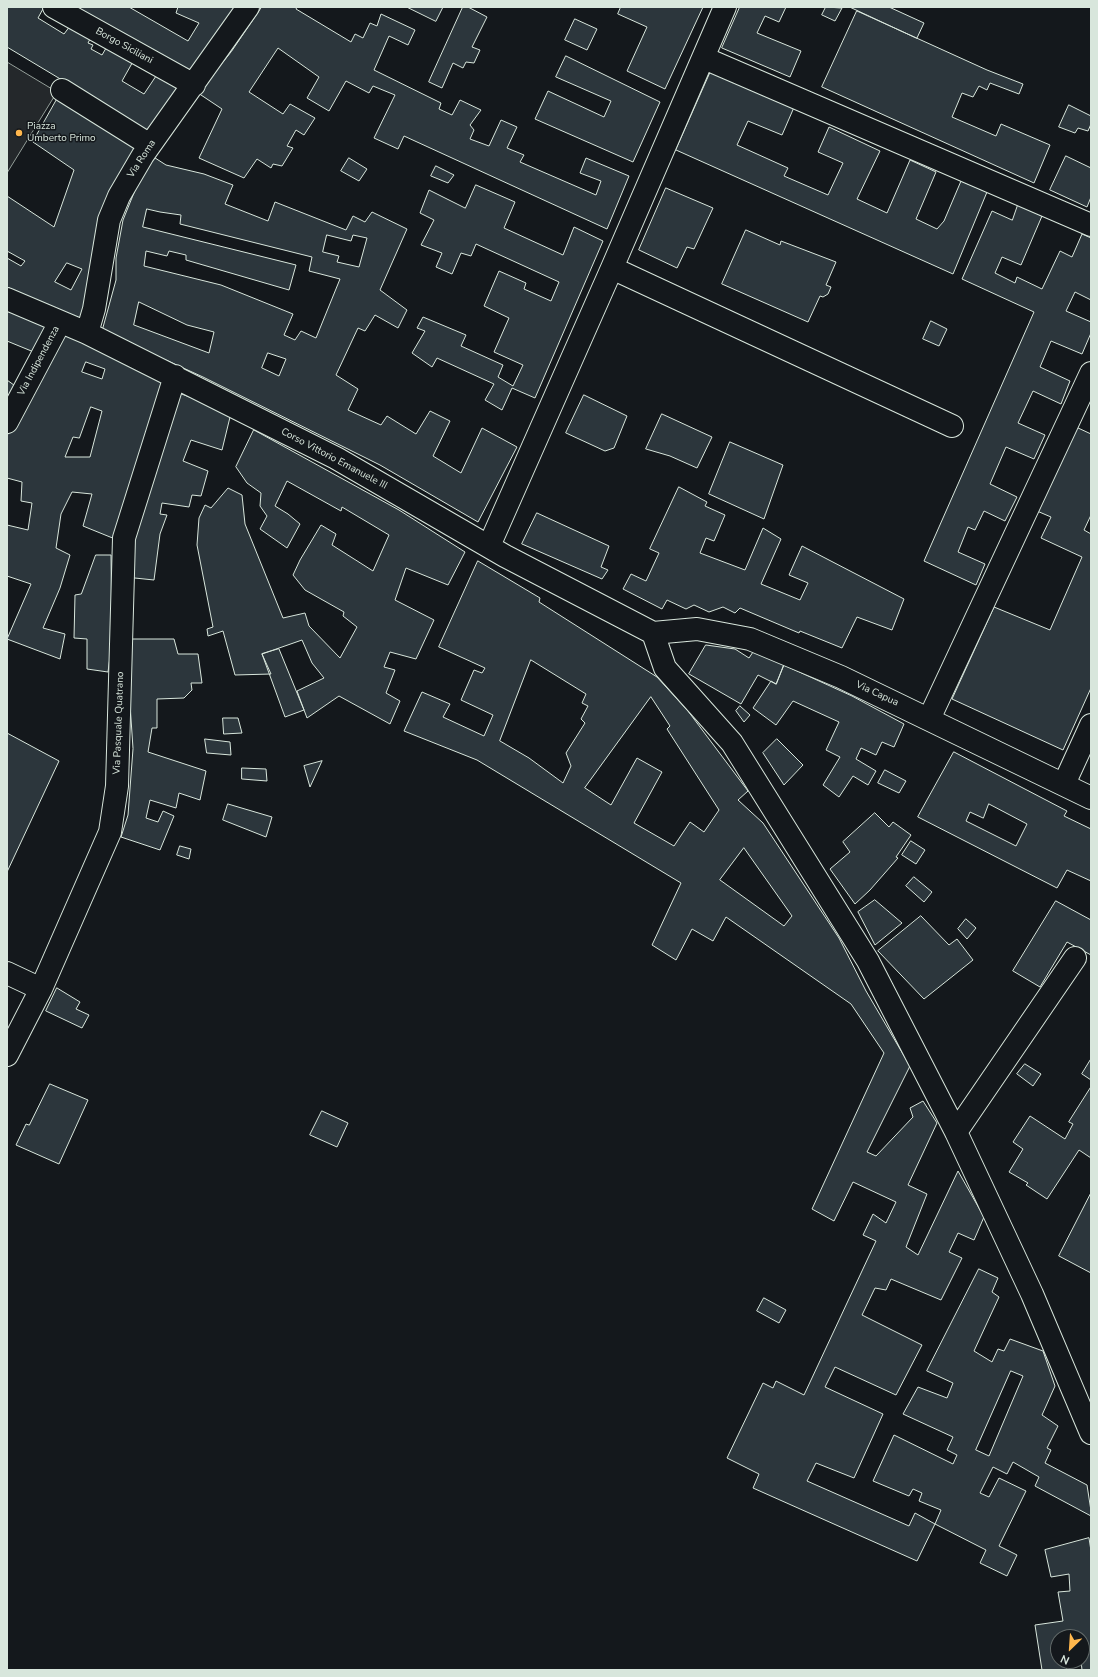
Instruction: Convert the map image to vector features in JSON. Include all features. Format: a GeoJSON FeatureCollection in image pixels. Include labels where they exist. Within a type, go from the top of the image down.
{"type":"FeatureCollection","features":[{"type":"Feature","properties":{"kind":"street","name":"Borgo Siciliani"},"geometry":{"type":"LineString","coordinates":[[54,7],[194,85]]}},
{"type":"Feature","properties":{"kind":"street","name":"Via Roma"},"geometry":{"type":"LineString","coordinates":[[87,333],[94,309],[109,220],[119,196],[150,145],[248,7]]}},
{"type":"Feature","properties":{"kind":"street"},"geometry":{"type":"LineString","coordinates":[[489,546],[704,58],[725,7]]}},
{"type":"Feature","properties":{"kind":"street"},"geometry":{"type":"LineString","coordinates":[[704,58],[1091,225]]}},
{"type":"Feature","properties":{"kind":"street"},"geometry":{"type":"LineString","coordinates":[[62,90],[150,145]]}},
{"type":"Feature","properties":{"kind":"street"},"geometry":{"type":"LineString","coordinates":[[612,268],[952,426]]}},
{"type":"Feature","properties":{"kind":"street","name":"Corso Vittorio Emanuele III"},"geometry":{"type":"LineString","coordinates":[[7,299],[87,333],[336,458],[489,546],[653,633]]}},
{"type":"Feature","properties":{"kind":"street","name":"Via Indipendenza"},"geometry":{"type":"LineString","coordinates":[[7,422],[60,322]]}},
{"type":"Feature","properties":{"kind":"street"},"geometry":{"type":"LineString","coordinates":[[929,719],[1091,373]]}},
{"type":"Feature","properties":{"kind":"street","name":"Via Pasquale Quatrano"},"geometry":{"type":"LineString","coordinates":[[7,1055],[40,989],[110,832],[117,786],[124,538],[175,376]]}},
{"type":"Feature","properties":{"kind":"street","name":"Via Capua"},"geometry":{"type":"LineString","coordinates":[[653,633],[697,629],[750,639],[841,677],[1091,798]]}},
{"type":"Feature","properties":{"kind":"street"},"geometry":{"type":"LineString","coordinates":[[653,633],[665,668],[732,743],[868,961],[956,1132],[1032,1294],[1091,1433]]}},
{"type":"Feature","properties":{"kind":"street"},"geometry":{"type":"LineString","coordinates":[[1064,784],[1091,725]]}},
{"type":"Feature","properties":{"kind":"street"},"geometry":{"type":"LineString","coordinates":[[956,1132],[1075,958]]}},
{"type":"Feature","properties":{"kind":"street"},"geometry":{"type":"LineString","coordinates":[[7,973],[40,989]]}},
{"type":"Feature","properties":{"kind":"shaded area","name":"Piazza Umberto Primo"},"geometry":{"type":"Polygon","coordinates":[[[7,62],[57,92],[7,173],[7,62]]]}},
{"type":"Feature","properties":{"kind":"building"},"geometry":{"type":"Polygon","coordinates":[[[7,7],[44,7],[38,18],[64,34],[70,26],[91,37],[88,43],[93,45],[91,49],[102,55],[109,43],[135,58],[122,81],[144,94],[158,73],[184,87],[152,134],[7,47],[7,7]]]}},
{"type":"Feature","properties":{"kind":"building"},"geometry":{"type":"Polygon","coordinates":[[[74,7],[129,7],[188,41],[199,23],[176,13],[178,7],[241,7],[196,74],[74,7]]]}},
{"type":"Feature","properties":{"kind":"building"},"geometry":{"type":"Polygon","coordinates":[[[262,7],[297,7],[296,9],[351,42],[355,34],[363,38],[370,23],[377,26],[381,14],[415,30],[408,45],[389,36],[374,70],[441,103],[439,109],[452,115],[460,100],[481,110],[470,125],[474,130],[470,139],[489,146],[501,120],[517,127],[507,148],[524,155],[520,162],[596,195],[601,181],[580,173],[586,158],[629,176],[607,229],[404,136],[398,149],[374,138],[395,95],[373,86],[369,93],[346,81],[329,111],[307,98],[319,77],[278,48],[249,92],[283,114],[290,104],[315,118],[304,135],[296,130],[287,146],[293,148],[282,166],[273,164],[271,168],[257,159],[244,178],[199,158],[222,109],[198,93],[231,52],[262,7]]]}},
{"type":"Feature","properties":{"kind":"building"},"geometry":{"type":"Polygon","coordinates":[[[407,7],[443,7],[436,21],[407,7]]]}},
{"type":"Feature","properties":{"kind":"building"},"geometry":{"type":"Polygon","coordinates":[[[463,7],[468,7],[487,17],[472,47],[480,50],[474,63],[466,62],[463,68],[453,63],[442,88],[429,82],[463,7]]]}},
{"type":"Feature","properties":{"kind":"building"},"geometry":{"type":"Polygon","coordinates":[[[621,7],[703,7],[665,89],[627,71],[647,27],[618,14],[621,7]]]}},
{"type":"Feature","properties":{"kind":"building"},"geometry":{"type":"Polygon","coordinates":[[[740,7],[786,7],[779,22],[765,16],[757,33],[801,51],[790,77],[722,48],[740,7]]]}},
{"type":"Feature","properties":{"kind":"building"},"geometry":{"type":"Polygon","coordinates":[[[826,7],[842,8],[835,21],[822,15],[826,7]]]}},
{"type":"Feature","properties":{"kind":"building"},"geometry":{"type":"Polygon","coordinates":[[[850,7],[889,7],[924,23],[917,38],[850,7]]]}},
{"type":"Feature","properties":{"kind":"building"},"geometry":{"type":"Polygon","coordinates":[[[857,11],[987,70],[1023,84],[1019,94],[990,83],[987,90],[979,86],[973,97],[962,93],[952,117],[996,136],[1001,124],[1050,145],[1034,183],[822,87],[857,11]]]}},
{"type":"Feature","properties":{"kind":"building"},"geometry":{"type":"Polygon","coordinates":[[[575,19],[597,29],[587,50],[565,40],[575,19]]]}},
{"type":"Feature","properties":{"kind":"building"},"geometry":{"type":"Polygon","coordinates":[[[566,56],[660,102],[633,162],[535,119],[548,91],[604,117],[611,101],[556,77],[566,56]]]}},
{"type":"Feature","properties":{"kind":"building"},"geometry":{"type":"Polygon","coordinates":[[[711,71],[795,105],[782,135],[748,121],[737,145],[788,168],[784,176],[828,195],[843,163],[818,152],[829,127],[880,151],[857,199],[887,213],[910,160],[936,172],[916,219],[937,229],[944,221],[961,181],[987,192],[953,274],[676,150],[711,71]]]}},
{"type":"Feature","properties":{"kind":"building"},"geometry":{"type":"Polygon","coordinates":[[[60,94],[141,144],[94,295],[79,320],[7,287],[7,258],[21,266],[25,261],[7,251],[7,196],[54,227],[74,170],[33,142],[60,94]],[[67,263],[55,282],[71,290],[82,269],[67,263]]]}},
{"type":"Feature","properties":{"kind":"building"},"geometry":{"type":"Polygon","coordinates":[[[1069,105],[1091,116],[1091,124],[1088,131],[1078,128],[1075,133],[1059,127],[1069,105]]]}},
{"type":"Feature","properties":{"kind":"building"},"geometry":{"type":"Polygon","coordinates":[[[152,156],[166,165],[204,174],[233,185],[225,204],[268,221],[275,202],[346,230],[353,216],[365,222],[372,212],[407,229],[380,290],[407,310],[398,328],[375,315],[365,331],[358,328],[336,375],[358,389],[348,410],[381,425],[387,416],[416,434],[430,411],[450,421],[433,456],[461,473],[482,428],[517,447],[478,522],[380,465],[203,377],[102,331],[116,280],[116,258],[123,220],[142,173],[152,156]],[[147,209],[143,227],[296,265],[289,290],[186,260],[186,255],[169,251],[167,256],[146,251],[144,266],[221,285],[293,314],[284,335],[295,340],[301,331],[316,338],[340,279],[309,271],[312,257],[180,224],[181,215],[147,209]],[[327,235],[323,252],[339,256],[337,262],[359,267],[367,238],[353,235],[351,241],[327,235]],[[139,302],[134,325],[209,353],[214,332],[187,325],[139,302]],[[268,353],[262,368],[279,376],[286,359],[268,353]]]}},
{"type":"Feature","properties":{"kind":"building"},"geometry":{"type":"Polygon","coordinates":[[[1066,156],[1091,168],[1091,197],[1087,207],[1050,190],[1066,156]]]}},
{"type":"Feature","properties":{"kind":"building"},"geometry":{"type":"Polygon","coordinates":[[[349,158],[367,169],[359,181],[341,171],[349,158]]]}},
{"type":"Feature","properties":{"kind":"building"},"geometry":{"type":"Polygon","coordinates":[[[436,166],[454,175],[448,183],[431,176],[436,166]]]}},
{"type":"Feature","properties":{"kind":"building"},"geometry":{"type":"Polygon","coordinates":[[[476,185],[515,202],[504,228],[563,255],[574,227],[603,241],[535,398],[512,388],[502,410],[485,400],[494,384],[437,358],[432,367],[412,353],[425,331],[417,328],[423,317],[466,335],[461,346],[503,365],[498,377],[513,386],[523,365],[494,352],[509,318],[484,306],[499,271],[526,283],[524,289],[551,301],[559,282],[476,244],[471,256],[461,253],[452,274],[436,267],[442,253],[421,245],[434,220],[420,213],[429,190],[465,208],[476,185]]]}},
{"type":"Feature","properties":{"kind":"building"},"geometry":{"type":"Polygon","coordinates":[[[666,188],[713,208],[694,249],[687,247],[677,268],[639,250],[666,188]]]}},
{"type":"Feature","properties":{"kind":"building"},"geometry":{"type":"Polygon","coordinates":[[[1018,205],[1042,216],[1021,265],[1002,257],[995,273],[1015,283],[1017,277],[1042,289],[1060,251],[1072,257],[1082,234],[1091,238],[1091,300],[1075,292],[1066,311],[1091,322],[1091,333],[1082,354],[1051,341],[1040,367],[1070,381],[1061,404],[1033,391],[1018,423],[1045,435],[1034,459],[1006,447],[990,484],[1017,497],[1005,521],[984,511],[975,530],[968,527],[958,552],[985,564],[976,585],[924,561],[1034,312],[962,279],[992,211],[1012,220],[1018,205]]]}},
{"type":"Feature","properties":{"kind":"building"},"geometry":{"type":"Polygon","coordinates":[[[746,230],[780,245],[781,241],[836,262],[826,285],[831,287],[828,294],[823,297],[820,296],[808,322],[722,284],[746,230]]]}},
{"type":"Feature","properties":{"kind":"building"},"geometry":{"type":"Polygon","coordinates":[[[7,310],[86,344],[164,382],[115,539],[83,526],[92,494],[72,492],[61,514],[56,548],[70,555],[60,588],[43,628],[65,634],[60,659],[7,639],[31,584],[7,576],[7,525],[28,530],[32,503],[21,501],[22,482],[7,478],[7,436],[46,357],[7,341],[7,310]],[[86,362],[82,372],[102,379],[105,369],[86,362]],[[91,407],[79,438],[73,437],[65,457],[90,457],[102,411],[91,407]]]}},
{"type":"Feature","properties":{"kind":"building"},"geometry":{"type":"Polygon","coordinates":[[[931,321],[947,329],[939,346],[923,339],[931,321]]]}},
{"type":"Feature","properties":{"kind":"building"},"geometry":{"type":"Polygon","coordinates":[[[7,380],[18,388],[7,415],[7,380]]]}},
{"type":"Feature","properties":{"kind":"building"},"geometry":{"type":"Polygon","coordinates":[[[179,393],[231,413],[222,450],[191,440],[183,461],[208,471],[201,496],[192,495],[189,507],[162,503],[160,514],[167,515],[160,534],[154,580],[125,577],[140,509],[179,393]]]}},
{"type":"Feature","properties":{"kind":"building"},"geometry":{"type":"Polygon","coordinates":[[[584,395],[627,416],[614,448],[605,451],[566,433],[584,395]]]}},
{"type":"Feature","properties":{"kind":"building"},"geometry":{"type":"Polygon","coordinates":[[[662,414],[712,437],[697,468],[670,456],[646,449],[662,414]]]}},
{"type":"Feature","properties":{"kind":"building"},"geometry":{"type":"Polygon","coordinates":[[[1076,427],[1091,434],[1091,515],[1084,530],[1091,534],[1091,688],[1063,750],[952,699],[994,607],[1050,630],[1082,557],[1041,538],[1051,517],[1037,511],[1076,427]]]}},
{"type":"Feature","properties":{"kind":"building"},"geometry":{"type":"Polygon","coordinates":[[[254,430],[399,510],[465,552],[448,585],[406,568],[395,600],[434,620],[416,659],[390,652],[384,667],[395,670],[386,693],[400,701],[390,724],[339,696],[307,718],[297,691],[324,678],[312,663],[302,640],[262,654],[271,674],[235,675],[223,631],[208,636],[207,629],[213,627],[197,545],[199,518],[205,505],[211,508],[228,488],[242,495],[245,524],[283,618],[305,613],[309,626],[340,658],[357,627],[343,616],[344,612],[305,590],[293,575],[300,560],[321,525],[336,534],[332,545],[373,571],[389,535],[342,507],[341,511],[287,481],[275,506],[300,524],[287,548],[260,529],[267,516],[260,506],[261,493],[247,483],[236,467],[254,430]]]}},
{"type":"Feature","properties":{"kind":"building"},"geometry":{"type":"Polygon","coordinates":[[[730,442],[783,465],[764,519],[709,494],[730,442]]]}},
{"type":"Feature","properties":{"kind":"building"},"geometry":{"type":"Polygon","coordinates":[[[679,487],[707,502],[705,506],[725,515],[714,541],[706,538],[700,553],[745,570],[763,528],[781,539],[761,584],[800,600],[808,583],[789,575],[802,546],[904,599],[892,630],[857,617],[842,648],[800,631],[799,633],[740,608],[735,613],[723,607],[709,612],[694,605],[686,609],[667,600],[662,609],[623,589],[631,574],[646,581],[659,553],[650,549],[679,487]]]}},
{"type":"Feature","properties":{"kind":"building"},"geometry":{"type":"Polygon","coordinates":[[[537,513],[609,546],[601,567],[608,570],[602,579],[522,544],[537,513]]]}},
{"type":"Feature","properties":{"kind":"building"},"geometry":{"type":"Polygon","coordinates":[[[96,555],[111,555],[112,642],[108,672],[87,669],[87,639],[74,638],[75,595],[81,594],[96,555]]]}},
{"type":"Feature","properties":{"kind":"building"},"geometry":{"type":"Polygon","coordinates":[[[478,561],[540,598],[539,602],[657,677],[688,711],[748,791],[738,800],[763,823],[839,938],[866,991],[910,1066],[867,1152],[876,1156],[913,1117],[910,1108],[923,1101],[937,1123],[908,1185],[927,1194],[906,1247],[918,1255],[958,1171],[984,1217],[974,1240],[958,1233],[949,1252],[962,1258],[941,1300],[891,1279],[886,1290],[875,1288],[862,1315],[922,1345],[896,1395],[835,1367],[825,1387],[883,1414],[854,1478],[816,1463],[807,1481],[909,1526],[915,1513],[935,1524],[917,1561],[753,1488],[759,1474],[727,1458],[763,1383],[773,1388],[776,1381],[804,1395],[876,1241],[863,1235],[873,1214],[886,1223],[896,1202],[853,1182],[834,1221],[812,1209],[884,1053],[851,1004],[726,917],[713,941],[692,929],[676,960],[652,945],[681,883],[477,760],[404,731],[422,692],[450,704],[443,717],[484,736],[493,715],[461,700],[474,670],[482,673],[485,668],[439,647],[478,561]],[[531,660],[500,741],[529,758],[563,783],[571,766],[566,753],[585,723],[581,719],[588,706],[582,703],[586,694],[531,660]],[[651,697],[585,788],[611,805],[637,758],[662,772],[634,823],[674,846],[690,822],[704,832],[719,810],[667,729],[670,726],[651,697]],[[744,848],[720,880],[784,926],[792,916],[744,848]]]}},
{"type":"Feature","properties":{"kind":"building"},"geometry":{"type":"Polygon","coordinates":[[[126,639],[174,639],[178,654],[198,654],[202,683],[191,683],[192,690],[184,698],[157,699],[157,728],[152,728],[148,752],[206,771],[200,800],[179,793],[176,808],[150,800],[146,818],[158,822],[163,811],[174,816],[160,850],[121,837],[128,815],[133,749],[126,639]]]}},
{"type":"Feature","properties":{"kind":"building"},"geometry":{"type":"Polygon","coordinates":[[[706,645],[735,649],[749,658],[755,649],[784,665],[776,684],[758,675],[741,704],[689,674],[706,645]]]}},
{"type":"Feature","properties":{"kind":"building"},"geometry":{"type":"Polygon","coordinates":[[[279,649],[304,710],[285,717],[262,654],[279,649]]]}},
{"type":"Feature","properties":{"kind":"building"},"geometry":{"type":"Polygon","coordinates":[[[784,665],[852,696],[904,724],[894,747],[882,742],[876,755],[861,748],[856,759],[876,771],[868,785],[853,776],[839,797],[823,785],[840,757],[826,750],[839,722],[793,701],[776,725],[753,708],[771,681],[776,684],[784,665]]]}},
{"type":"Feature","properties":{"kind":"building"},"geometry":{"type":"Polygon","coordinates":[[[740,706],[750,715],[744,722],[736,711],[740,706]]]}},
{"type":"Feature","properties":{"kind":"building"},"geometry":{"type":"Polygon","coordinates":[[[223,718],[238,718],[242,733],[224,734],[223,718]]]}},
{"type":"Feature","properties":{"kind":"building"},"geometry":{"type":"Polygon","coordinates":[[[7,733],[59,761],[7,872],[7,733]]]}},
{"type":"Feature","properties":{"kind":"building"},"geometry":{"type":"Polygon","coordinates":[[[205,739],[230,742],[231,755],[207,753],[205,739]]]}},
{"type":"Feature","properties":{"kind":"building"},"geometry":{"type":"Polygon","coordinates":[[[777,739],[803,765],[784,785],[763,753],[777,739]]]}},
{"type":"Feature","properties":{"kind":"building"},"geometry":{"type":"Polygon","coordinates":[[[954,752],[1067,811],[1064,816],[1091,829],[1091,881],[1067,870],[1057,888],[918,817],[954,752]],[[989,804],[983,818],[970,812],[966,821],[1016,846],[1027,824],[989,804]]]}},
{"type":"Feature","properties":{"kind":"building"},"geometry":{"type":"Polygon","coordinates":[[[322,761],[310,787],[304,766],[322,761]]]}},
{"type":"Feature","properties":{"kind":"building"},"geometry":{"type":"Polygon","coordinates":[[[242,768],[266,769],[267,781],[242,779],[242,768]]]}},
{"type":"Feature","properties":{"kind":"building"},"geometry":{"type":"Polygon","coordinates":[[[885,770],[906,781],[899,793],[878,783],[885,770]]]}},
{"type":"Feature","properties":{"kind":"building"},"geometry":{"type":"Polygon","coordinates":[[[228,804],[272,817],[266,837],[223,820],[228,804]]]}},
{"type":"Feature","properties":{"kind":"building"},"geometry":{"type":"Polygon","coordinates":[[[875,813],[889,827],[893,822],[911,835],[896,857],[898,858],[870,890],[855,904],[830,869],[850,852],[843,842],[875,813]]]}},
{"type":"Feature","properties":{"kind":"building"},"geometry":{"type":"Polygon","coordinates":[[[911,841],[925,850],[916,864],[902,855],[911,841]]]}},
{"type":"Feature","properties":{"kind":"building"},"geometry":{"type":"Polygon","coordinates":[[[180,846],[191,849],[189,859],[177,855],[180,846]]]}},
{"type":"Feature","properties":{"kind":"building"},"geometry":{"type":"Polygon","coordinates":[[[914,877],[932,892],[924,902],[906,886],[914,877]]]}},
{"type":"Feature","properties":{"kind":"building"},"geometry":{"type":"Polygon","coordinates":[[[875,900],[902,923],[875,945],[858,912],[875,900]]]}},
{"type":"Feature","properties":{"kind":"building"},"geometry":{"type":"Polygon","coordinates":[[[1056,901],[1091,920],[1091,955],[1067,942],[1040,987],[1013,971],[1056,901]]]}},
{"type":"Feature","properties":{"kind":"building"},"geometry":{"type":"Polygon","coordinates":[[[921,916],[949,945],[957,939],[973,960],[924,999],[878,951],[921,916]]]}},
{"type":"Feature","properties":{"kind":"building"},"geometry":{"type":"Polygon","coordinates":[[[966,919],[976,928],[967,939],[958,929],[966,919]]]}},
{"type":"Feature","properties":{"kind":"building"},"geometry":{"type":"Polygon","coordinates":[[[57,988],[80,1002],[76,1009],[89,1015],[82,1028],[46,1011],[57,988]]]}},
{"type":"Feature","properties":{"kind":"building"},"geometry":{"type":"Polygon","coordinates":[[[1091,1059],[1091,1080],[1082,1074],[1091,1059]]]}},
{"type":"Feature","properties":{"kind":"building"},"geometry":{"type":"Polygon","coordinates":[[[1025,1064],[1041,1074],[1033,1086],[1017,1074],[1025,1064]]]}},
{"type":"Feature","properties":{"kind":"building"},"geometry":{"type":"Polygon","coordinates":[[[50,1084],[88,1100],[59,1164],[16,1145],[26,1124],[29,1125],[50,1084]]]}},
{"type":"Feature","properties":{"kind":"building"},"geometry":{"type":"Polygon","coordinates":[[[1091,1087],[1091,1158],[1079,1150],[1047,1199],[1026,1185],[1028,1183],[1009,1172],[1023,1149],[1013,1142],[1030,1116],[1065,1139],[1073,1124],[1069,1122],[1091,1087]]]}},
{"type":"Feature","properties":{"kind":"building"},"geometry":{"type":"Polygon","coordinates":[[[322,1111],[348,1123],[337,1147],[310,1135],[322,1111]]]}},
{"type":"Feature","properties":{"kind":"building"},"geometry":{"type":"Polygon","coordinates":[[[1091,1193],[1091,1273],[1059,1256],[1091,1193]]]}},
{"type":"Feature","properties":{"kind":"building"},"geometry":{"type":"Polygon","coordinates":[[[979,1269],[998,1278],[992,1292],[999,1297],[974,1351],[992,1362],[998,1349],[1004,1351],[1010,1339],[1043,1351],[1055,1386],[1042,1415],[1058,1426],[1047,1448],[1051,1450],[1045,1463],[1087,1485],[1091,1511],[1091,1516],[1035,1486],[1039,1477],[1013,1462],[1007,1474],[993,1467],[980,1493],[989,1497],[999,1478],[1026,1491],[999,1546],[1017,1555],[1007,1576],[980,1563],[986,1550],[935,1524],[941,1510],[919,1501],[922,1493],[913,1489],[909,1496],[873,1481],[894,1435],[953,1464],[957,1455],[947,1450],[953,1437],[903,1414],[918,1387],[947,1398],[953,1383],[927,1371],[979,1269]],[[1011,1371],[976,1450],[989,1456],[1023,1376],[1011,1371]]]}},
{"type":"Feature","properties":{"kind":"building"},"geometry":{"type":"Polygon","coordinates":[[[764,1298],[786,1310],[779,1323],[757,1311],[764,1298]]]}},
{"type":"Feature","properties":{"kind":"building"},"geometry":{"type":"Polygon","coordinates":[[[1089,1538],[1091,1551],[1091,1670],[1082,1669],[1090,1669],[1090,1629],[1050,1629],[1050,1669],[1067,1670],[1042,1670],[1035,1625],[1063,1621],[1058,1592],[1070,1591],[1069,1574],[1051,1577],[1045,1550],[1089,1538]]]}},
{"type":"Feature","properties":{"kind":"place","name":"Piazza Umberto Primo"},"geometry":{"type":"Point","coordinates":[19,133]}}]}
